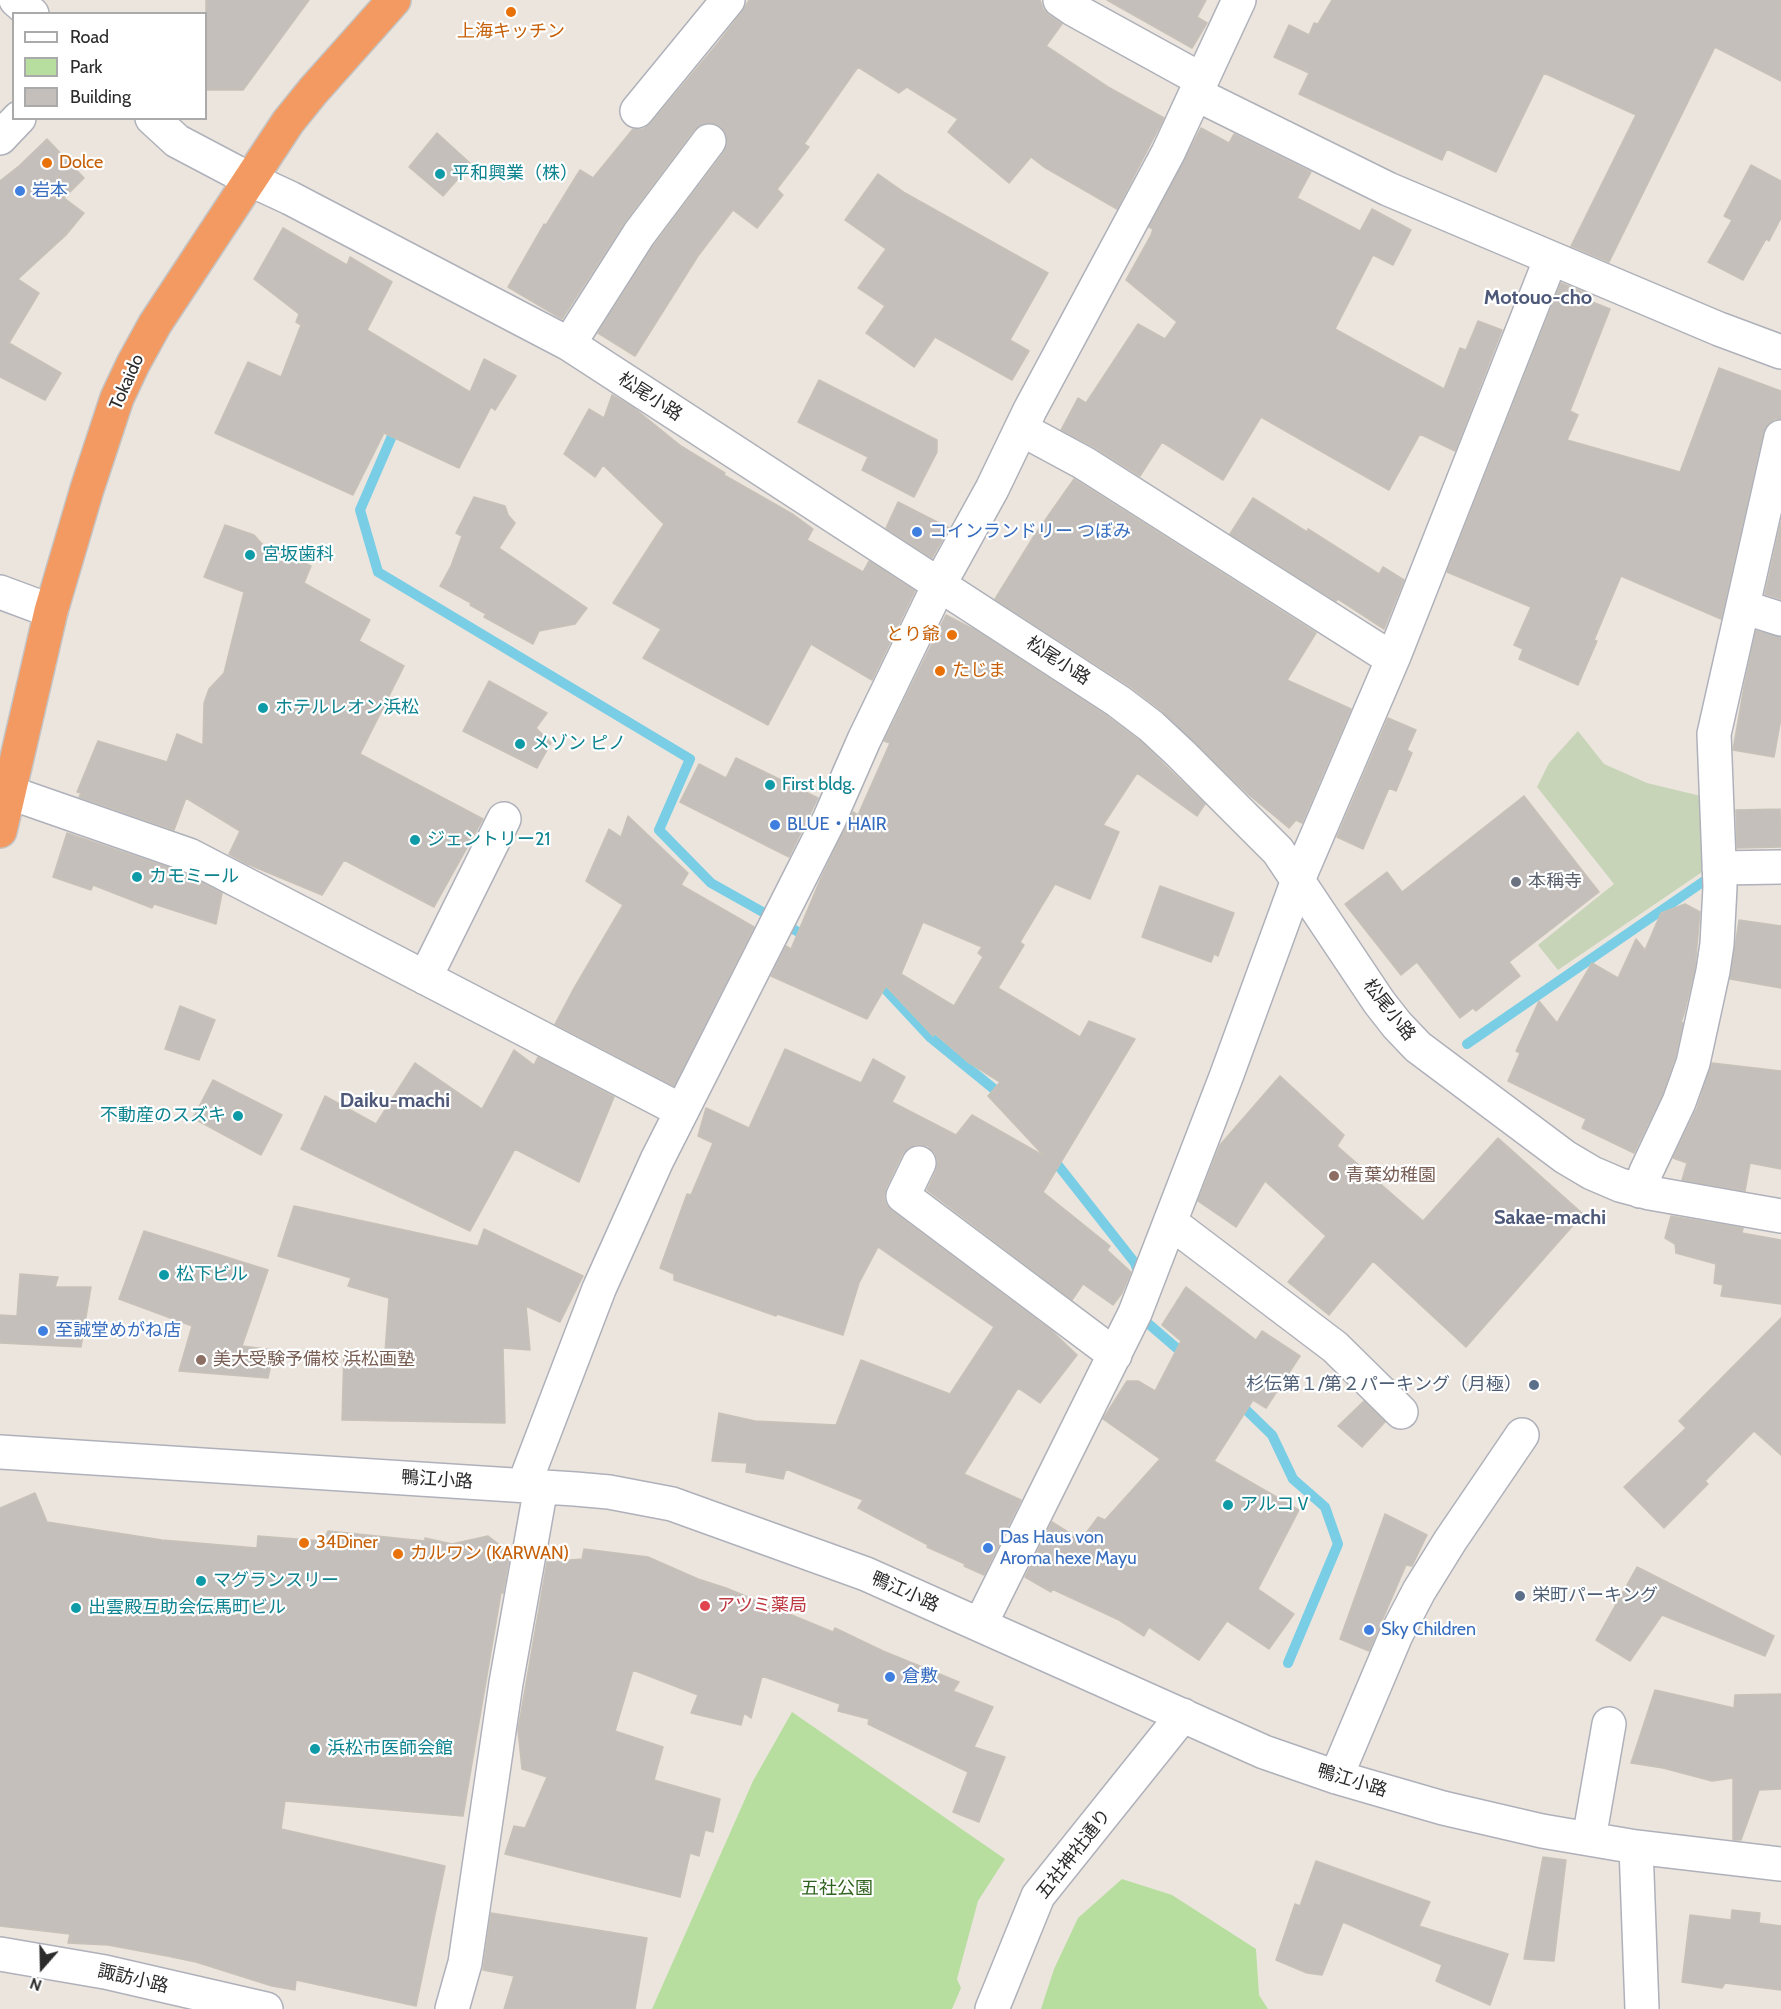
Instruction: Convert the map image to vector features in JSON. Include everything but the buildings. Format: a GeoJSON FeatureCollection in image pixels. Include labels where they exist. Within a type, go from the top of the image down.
{"type":"FeatureCollection","features":[{"type":"Feature","properties":{"kind":"highway","name":"Tokaido"},"geometry":{"type":"LineString","coordinates":[[0,831],[51,611],[94,466],[117,399],[133,364],[155,324],[288,122],[394,0]]}},
{"type":"Feature","properties":{"kind":"street"},"geometry":{"type":"LineString","coordinates":[[16,0],[30,12]]}},
{"type":"Feature","properties":{"kind":"street"},"geometry":{"type":"LineString","coordinates":[[637,111],[728,0]]}},
{"type":"Feature","properties":{"kind":"street"},"geometry":{"type":"LineString","coordinates":[[1060,0],[1199,87],[1388,189],[1719,329],[1781,352]]}},
{"type":"Feature","properties":{"kind":"street"},"geometry":{"type":"LineString","coordinates":[[452,2009],[465,1964],[506,1683],[541,1487],[525,1485],[599,1289],[657,1160],[829,820],[864,740],[939,585],[992,489],[1021,429],[1168,153],[1239,0]]}},
{"type":"Feature","properties":{"kind":"street"},"geometry":{"type":"LineString","coordinates":[[0,138],[17,120]]}},
{"type":"Feature","properties":{"kind":"street","name":"松尾小路"},"geometry":{"type":"LineString","coordinates":[[154,120],[177,141],[569,344],[1118,700],[1181,754],[1278,851],[1379,1002],[1418,1047],[1565,1157],[1592,1173],[1640,1191],[1781,1216]]}},
{"type":"Feature","properties":{"kind":"street"},"geometry":{"type":"LineString","coordinates":[[569,344],[639,234],[709,141]]}},
{"type":"Feature","properties":{"kind":"street"},"geometry":{"type":"LineString","coordinates":[[980,1625],[1136,1313],[1298,880],[1394,656],[1551,258]]}},
{"type":"Feature","properties":{"kind":"street"},"geometry":{"type":"LineString","coordinates":[[1021,429],[1084,463],[1383,653],[1394,656]]}},
{"type":"Feature","properties":{"kind":"street"},"geometry":{"type":"LineString","coordinates":[[1640,1191],[1646,1172],[1687,1083],[1698,1044],[1717,944],[1719,868],[1714,734],[1781,437]]}},
{"type":"Feature","properties":{"kind":"street"},"geometry":{"type":"LineString","coordinates":[[0,592],[51,611]]}},
{"type":"Feature","properties":{"kind":"street"},"geometry":{"type":"LineString","coordinates":[[1743,607],[1781,620]]}},
{"type":"Feature","properties":{"kind":"street"},"geometry":{"type":"LineString","coordinates":[[8,792],[189,855],[682,1111]]}},
{"type":"Feature","properties":{"kind":"street"},"geometry":{"type":"LineString","coordinates":[[425,978],[504,819]]}},
{"type":"Feature","properties":{"kind":"street"},"geometry":{"type":"LineString","coordinates":[[1719,868],[1781,867]]}},
{"type":"Feature","properties":{"kind":"street"},"geometry":{"type":"LineString","coordinates":[[919,1163],[903,1196],[1115,1355]]}},
{"type":"Feature","properties":{"kind":"street"},"geometry":{"type":"LineString","coordinates":[[1170,1222],[1335,1347],[1401,1412]]}},
{"type":"Feature","properties":{"kind":"street"},"geometry":{"type":"LineString","coordinates":[[1336,1777],[1396,1635],[1419,1591],[1522,1435]]}},
{"type":"Feature","properties":{"kind":"street","name":"鴨江小路"},"geometry":{"type":"LineString","coordinates":[[0,1452],[525,1485],[609,1492],[672,1504],[866,1574],[1264,1752],[1336,1777],[1443,1808],[1542,1831],[1636,1847],[1781,1864]]}},
{"type":"Feature","properties":{"kind":"street","name":"五社神社通り"},"geometry":{"type":"LineString","coordinates":[[992,2009],[1038,1896],[1183,1715]]}},
{"type":"Feature","properties":{"kind":"street"},"geometry":{"type":"LineString","coordinates":[[1589,1839],[1609,1724]]}},
{"type":"Feature","properties":{"kind":"street"},"geometry":{"type":"LineString","coordinates":[[1636,1847],[1642,2009]]}},
{"type":"Feature","properties":{"kind":"street","name":"諏訪小路"},"geometry":{"type":"LineString","coordinates":[[0,1954],[105,1971],[266,2009]]}},
{"type":"Feature","properties":{"kind":"green space"},"geometry":{"type":"Polygon","coordinates":[[[1578,731],[1604,764],[1647,783],[1705,797],[1708,868],[1558,970],[1538,945],[1614,884],[1537,787],[1549,763],[1578,731]]]}},
{"type":"Feature","properties":{"kind":"green space","name":"五社公園"},"geometry":{"type":"Polygon","coordinates":[[[792,1712],[1005,1859],[978,1901],[957,1979],[961,1988],[952,2009],[652,2009],[753,1781],[792,1712]]]}},
{"type":"Feature","properties":{"kind":"green space"},"geometry":{"type":"Polygon","coordinates":[[[1122,1879],[1172,1895],[1256,1949],[1259,1995],[1268,2009],[1041,2009],[1054,1969],[1078,1918],[1122,1879]]]}},
{"type":"Feature","properties":{"kind":"waterway"},"geometry":{"type":"LineString","coordinates":[[392,436],[360,510],[378,572],[690,759],[659,830],[711,883],[809,938]]}},
{"type":"Feature","properties":{"kind":"waterway"},"geometry":{"type":"LineString","coordinates":[[1467,1044],[1710,877]]}},
{"type":"Feature","properties":{"kind":"waterway"},"geometry":{"type":"LineString","coordinates":[[876,979],[930,1037],[1005,1098]]}},
{"type":"Feature","properties":{"kind":"waterway"},"geometry":{"type":"LineString","coordinates":[[1050,1155],[1135,1263],[1140,1277]]}},
{"type":"Feature","properties":{"kind":"waterway"},"geometry":{"type":"LineString","coordinates":[[1146,1312],[1144,1320],[1187,1357]]}},
{"type":"Feature","properties":{"kind":"waterway"},"geometry":{"type":"LineString","coordinates":[[1237,1401],[1272,1435],[1293,1479],[1325,1507],[1338,1544],[1288,1663]]}},
{"type":"Feature","properties":{"kind":"place","name":"上海キッチン"},"geometry":{"type":"Point","coordinates":[511,12]}},
{"type":"Feature","properties":{"kind":"place","name":"Dolce"},"geometry":{"type":"Point","coordinates":[47,163]}},
{"type":"Feature","properties":{"kind":"place","name":"平和興業（株）"},"geometry":{"type":"Point","coordinates":[440,174]}},
{"type":"Feature","properties":{"kind":"place","name":"岩本"},"geometry":{"type":"Point","coordinates":[20,191]}},
{"type":"Feature","properties":{"kind":"place","name":"コインランドリー つぼみ"},"geometry":{"type":"Point","coordinates":[917,532]}},
{"type":"Feature","properties":{"kind":"place","name":"宮坂歯科"},"geometry":{"type":"Point","coordinates":[250,555]}},
{"type":"Feature","properties":{"kind":"place","name":"とり爺"},"geometry":{"type":"Point","coordinates":[952,635]}},
{"type":"Feature","properties":{"kind":"place","name":"たじま"},"geometry":{"type":"Point","coordinates":[940,671]}},
{"type":"Feature","properties":{"kind":"place","name":"ホテルレオン浜松"},"geometry":{"type":"Point","coordinates":[263,708]}},
{"type":"Feature","properties":{"kind":"place","name":"メゾン ピノ"},"geometry":{"type":"Point","coordinates":[520,744]}},
{"type":"Feature","properties":{"kind":"place","name":"First bldg."},"geometry":{"type":"Point","coordinates":[770,785]}},
{"type":"Feature","properties":{"kind":"place","name":"BLUE・HAIR"},"geometry":{"type":"Point","coordinates":[775,825]}},
{"type":"Feature","properties":{"kind":"place","name":"ジェントリー21"},"geometry":{"type":"Point","coordinates":[415,840]}},
{"type":"Feature","properties":{"kind":"place","name":"カモミール"},"geometry":{"type":"Point","coordinates":[137,877]}},
{"type":"Feature","properties":{"kind":"place","name":"本稱寺"},"geometry":{"type":"Point","coordinates":[1516,882]}},
{"type":"Feature","properties":{"kind":"place","name":"不動産のスズキ"},"geometry":{"type":"Point","coordinates":[238,1116]}},
{"type":"Feature","properties":{"kind":"place","name":"青葉幼稚園"},"geometry":{"type":"Point","coordinates":[1334,1176]}},
{"type":"Feature","properties":{"kind":"place","name":"松下ビル"},"geometry":{"type":"Point","coordinates":[164,1275]}},
{"type":"Feature","properties":{"kind":"place","name":"至誠堂めがね店"},"geometry":{"type":"Point","coordinates":[43,1331]}},
{"type":"Feature","properties":{"kind":"place","name":"美大受験予備校 浜松画塾"},"geometry":{"type":"Point","coordinates":[201,1360]}},
{"type":"Feature","properties":{"kind":"place","name":"杉伝第１/第２パーキング（月極）"},"geometry":{"type":"Point","coordinates":[1534,1385]}},
{"type":"Feature","properties":{"kind":"place","name":"アルコⅤ"},"geometry":{"type":"Point","coordinates":[1228,1505]}},
{"type":"Feature","properties":{"kind":"place","name":"34Diner"},"geometry":{"type":"Point","coordinates":[304,1543]}},
{"type":"Feature","properties":{"kind":"place","name":"Das Haus von Aroma hexe Mayu"},"geometry":{"type":"Point","coordinates":[988,1548]}},
{"type":"Feature","properties":{"kind":"place","name":"カルワン (KARWAN)"},"geometry":{"type":"Point","coordinates":[398,1554]}},
{"type":"Feature","properties":{"kind":"place","name":"マグランスリー"},"geometry":{"type":"Point","coordinates":[201,1581]}},
{"type":"Feature","properties":{"kind":"place","name":"栄町パーキング"},"geometry":{"type":"Point","coordinates":[1520,1596]}},
{"type":"Feature","properties":{"kind":"place","name":"アツミ薬局"},"geometry":{"type":"Point","coordinates":[705,1606]}},
{"type":"Feature","properties":{"kind":"place","name":"出雲殿互助会伝馬町ビル"},"geometry":{"type":"Point","coordinates":[76,1608]}},
{"type":"Feature","properties":{"kind":"place","name":"Sky Children"},"geometry":{"type":"Point","coordinates":[1369,1630]}},
{"type":"Feature","properties":{"kind":"place","name":"倉敷"},"geometry":{"type":"Point","coordinates":[890,1677]}},
{"type":"Feature","properties":{"kind":"place","name":"浜松市医師会館"},"geometry":{"type":"Point","coordinates":[315,1749]}},
{"type":"Feature","properties":{"kind":"district","name":"Motouo-cho"},"geometry":{"type":"Point","coordinates":[1538,298]}},
{"type":"Feature","properties":{"kind":"district","name":"Daiku-machi"},"geometry":{"type":"Point","coordinates":[395,1101]}},
{"type":"Feature","properties":{"kind":"district","name":"Sakae-machi"},"geometry":{"type":"Point","coordinates":[1550,1218]}}]}
